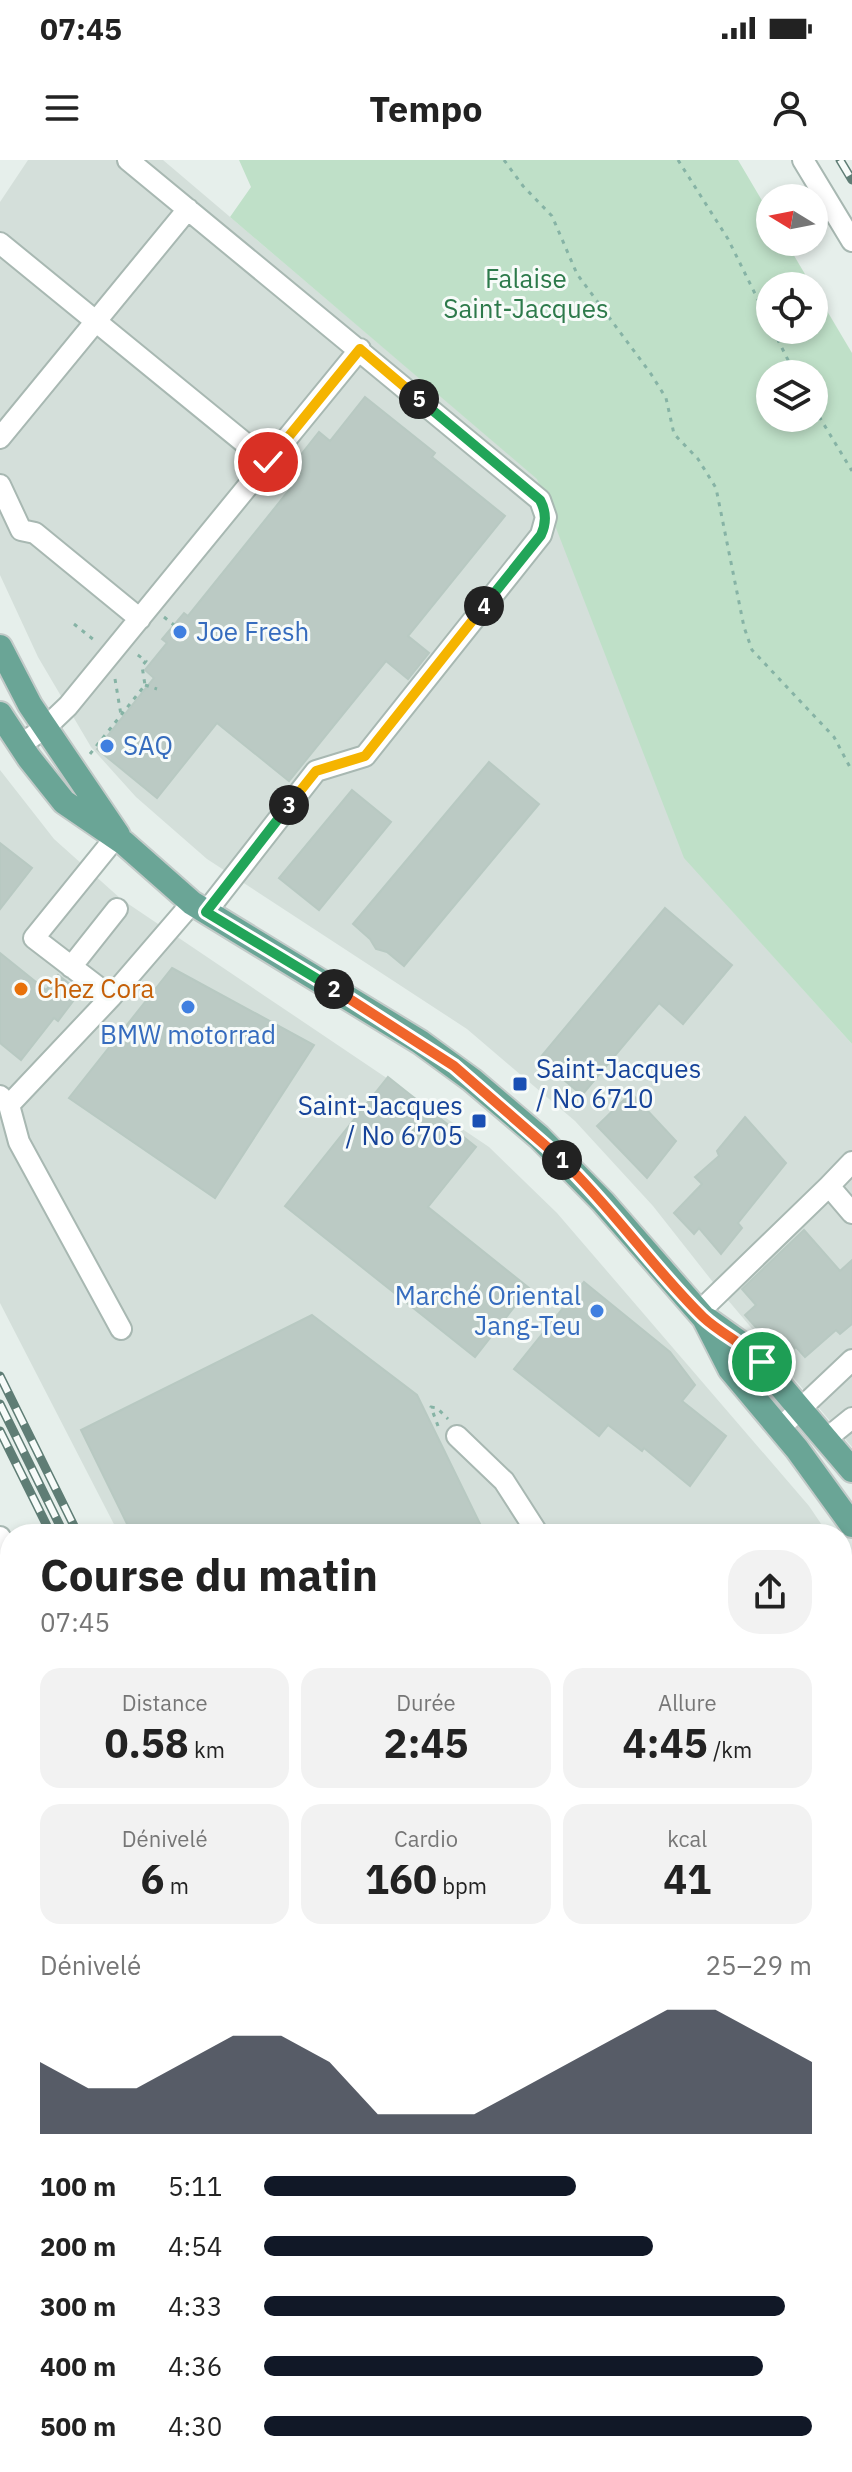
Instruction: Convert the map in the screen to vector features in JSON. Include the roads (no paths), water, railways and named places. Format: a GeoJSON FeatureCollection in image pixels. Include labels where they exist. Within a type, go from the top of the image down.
{"type":"FeatureCollection","features":[{"type":"Feature","properties":{"kind":"main road"},"geometry":{"type":"LineString","coordinates":[[0,647],[45,728],[86,783],[119,841]]}},
{"type":"Feature","properties":{"kind":"main road"},"geometry":{"type":"LineString","coordinates":[[0,714],[64,802],[119,841],[199,907],[386,1020],[472,1080],[572,1170],[702,1315],[750,1350],[852,1470]]}},
{"type":"Feature","properties":{"kind":"main road"},"geometry":{"type":"LineString","coordinates":[[702,1315],[730,1369],[780,1428],[851,1524]]}},
{"type":"Feature","properties":{"kind":"street"},"geometry":{"type":"LineString","coordinates":[[121,1329],[19,1142],[5,1100],[199,907],[316,771],[365,756],[545,527],[544,507],[540,500],[128,160]]}},
{"type":"Feature","properties":{"kind":"street"},"geometry":{"type":"LineString","coordinates":[[803,160],[852,241]]}},
{"type":"Feature","properties":{"kind":"street"},"geometry":{"type":"LineString","coordinates":[[0,438],[188,209]]}},
{"type":"Feature","properties":{"kind":"street"},"geometry":{"type":"LineString","coordinates":[[0,243],[268,462]]}},
{"type":"Feature","properties":{"kind":"street"},"geometry":{"type":"LineString","coordinates":[[20,745],[45,728],[68,706],[360,349]]}},
{"type":"Feature","properties":{"kind":"street"},"geometry":{"type":"LineString","coordinates":[[0,485],[21,530],[35,533],[140,619]]}},
{"type":"Feature","properties":{"kind":"street"},"geometry":{"type":"LineString","coordinates":[[111,997],[34,938],[119,841]]}},
{"type":"Feature","properties":{"kind":"street"},"geometry":{"type":"LineString","coordinates":[[71,967],[117,909]]}},
{"type":"Feature","properties":{"kind":"street"},"geometry":{"type":"LineString","coordinates":[[702,1315],[852,1162]]}},
{"type":"Feature","properties":{"kind":"street"},"geometry":{"type":"LineString","coordinates":[[829,1186],[852,1213]]}},
{"type":"Feature","properties":{"kind":"street"},"geometry":{"type":"LineString","coordinates":[[780,1428],[852,1360]]}},
{"type":"Feature","properties":{"kind":"street"},"geometry":{"type":"LineString","coordinates":[[826,1439],[852,1418]]}},
{"type":"Feature","properties":{"kind":"street"},"geometry":{"type":"LineString","coordinates":[[447,1428],[504,1481],[532,1524]]}},
{"type":"Feature","properties":{"kind":"railway"},"geometry":{"type":"LineString","coordinates":[[840,160],[852,180]]}},
{"type":"Feature","properties":{"kind":"railway"},"geometry":{"type":"LineString","coordinates":[[0,1376],[73,1524]]}},
{"type":"Feature","properties":{"kind":"railway"},"geometry":{"type":"LineString","coordinates":[[0,1404],[59,1524]]}},
{"type":"Feature","properties":{"kind":"railway"},"geometry":{"type":"LineString","coordinates":[[0,1431],[46,1524]]}},
{"type":"Feature","properties":{"kind":"place","name":"Joe Fresh"},"geometry":{"type":"Point","coordinates":[180,632]}},
{"type":"Feature","properties":{"kind":"place","name":"SAQ"},"geometry":{"type":"Point","coordinates":[107,746]}},
{"type":"Feature","properties":{"kind":"place","name":"Chez Cora"},"geometry":{"type":"Point","coordinates":[21,989]}},
{"type":"Feature","properties":{"kind":"place","name":"BMW motorrad"},"geometry":{"type":"Point","coordinates":[188,1007]}},
{"type":"Feature","properties":{"kind":"place","name":"Saint-Jacques / No 6710"},"geometry":{"type":"Point","coordinates":[520,1084]}},
{"type":"Feature","properties":{"kind":"place","name":"Saint-Jacques / No 6705"},"geometry":{"type":"Point","coordinates":[479,1121]}},
{"type":"Feature","properties":{"kind":"place","name":"Marché Oriental Jang-Teu"},"geometry":{"type":"Point","coordinates":[597,1311]}},
{"type":"Feature","properties":{"kind":"park label","name":"Falaise Saint-Jacques"},"geometry":{"type":"Point","coordinates":[526,294]}}]}
